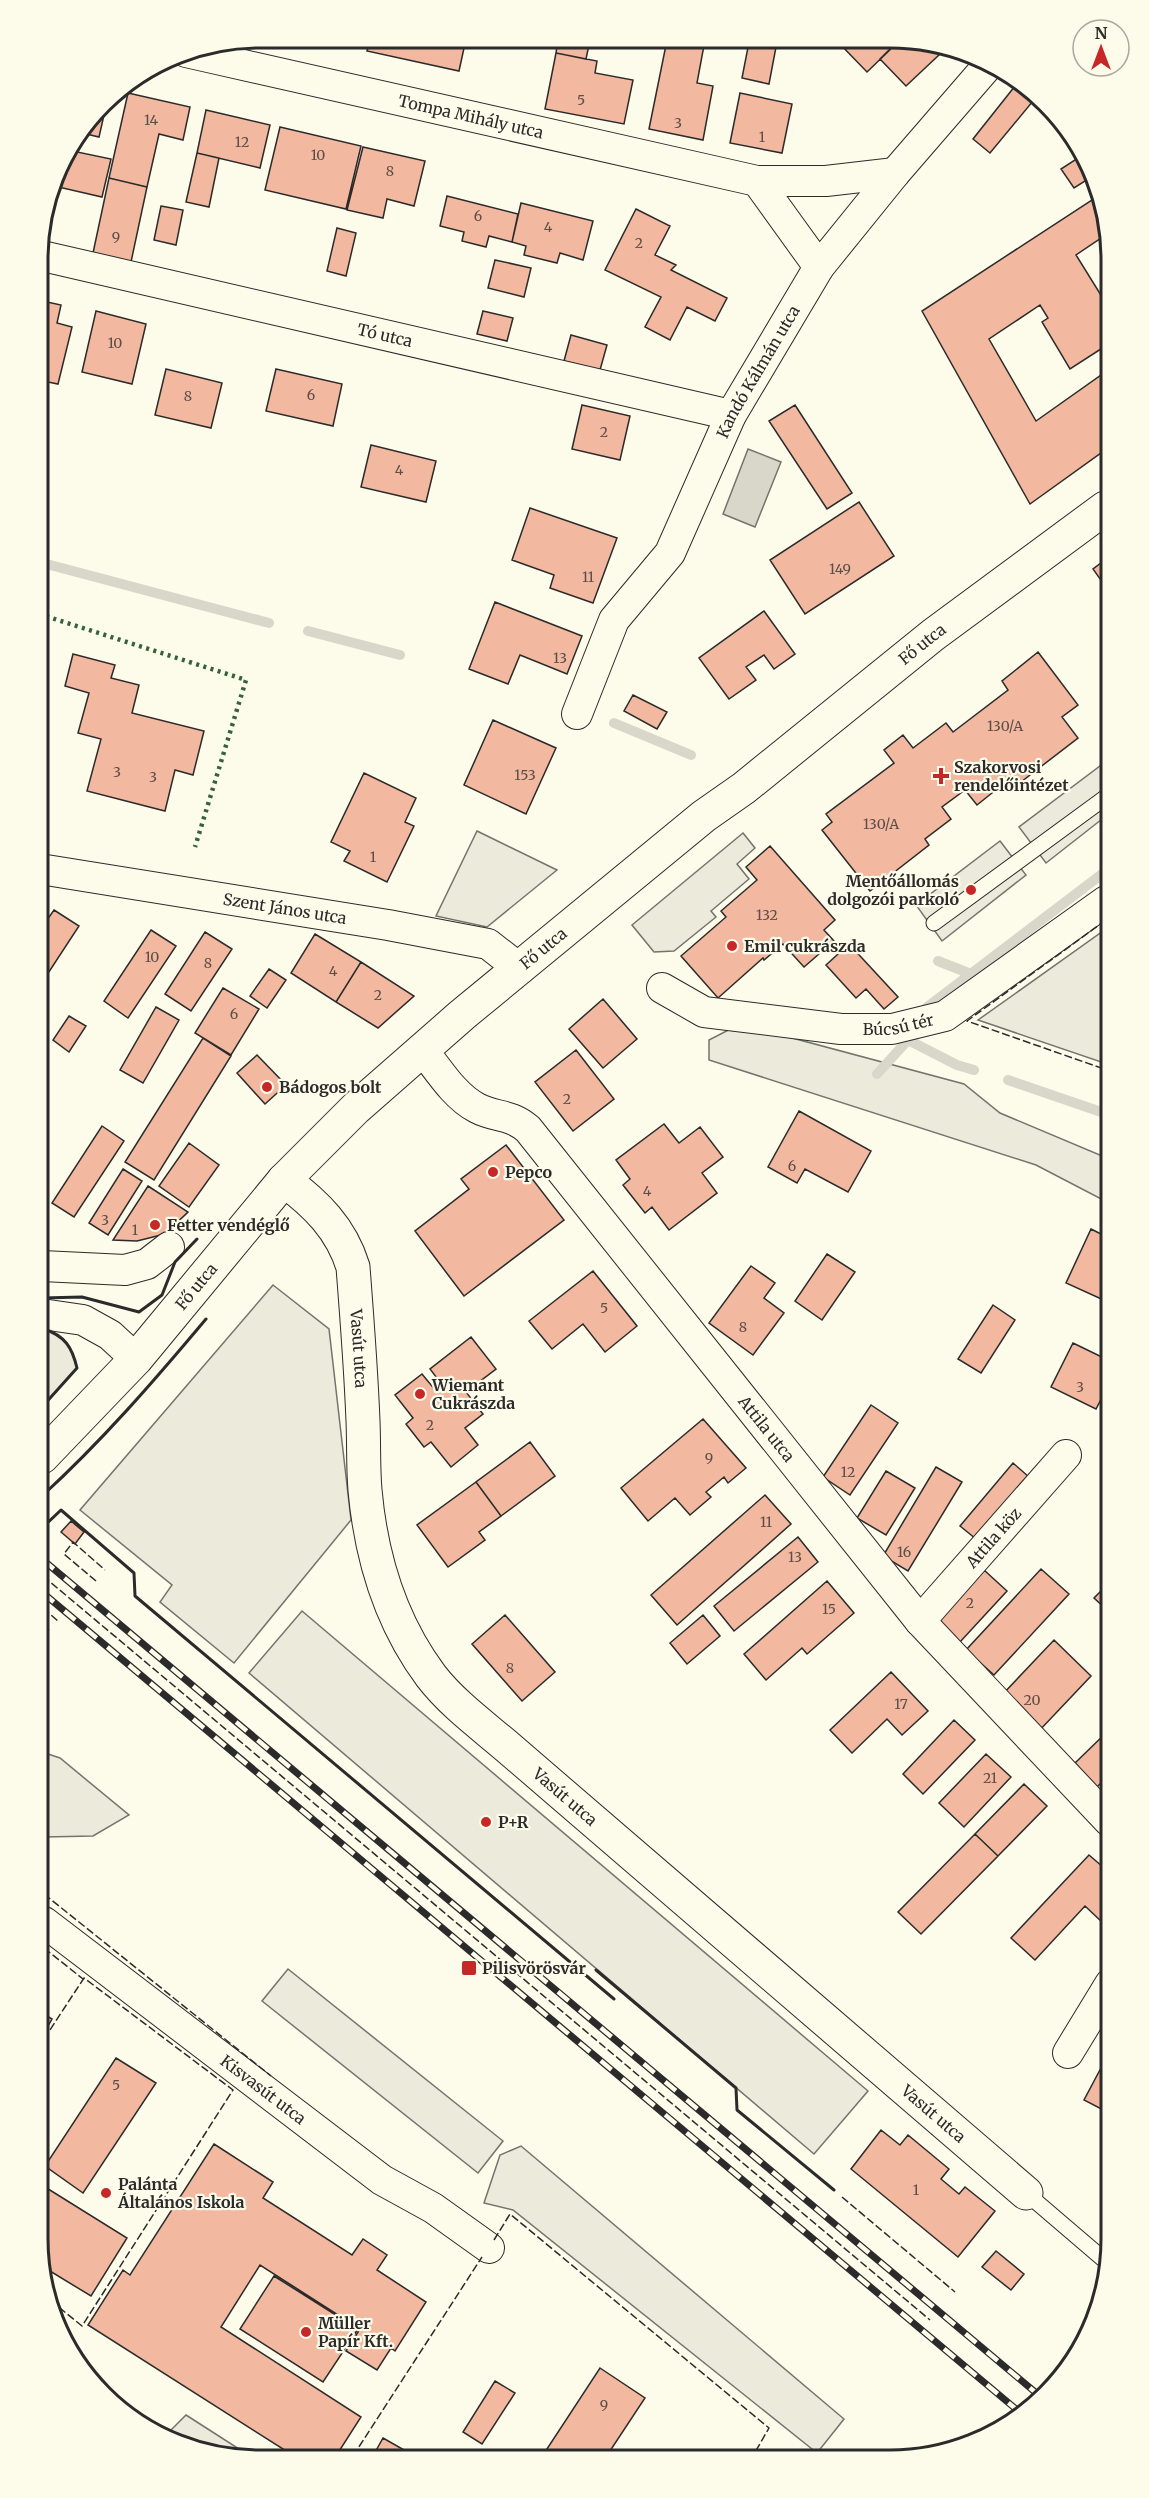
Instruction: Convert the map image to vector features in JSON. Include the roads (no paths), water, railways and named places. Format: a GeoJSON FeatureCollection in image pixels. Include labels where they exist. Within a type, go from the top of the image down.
{"type":"FeatureCollection","features":[{"type":"Feature","properties":{"kind":"main road","name":"Fő utca"},"geometry":{"type":"LineString","coordinates":[[48,1451],[136,1359],[284,1180],[356,1108],[422,1049],[704,816],[744,788],[933,635],[1101,511]]}},
{"type":"Feature","properties":{"kind":"main road","name":"Vasút utca"},"geometry":{"type":"LineString","coordinates":[[284,1180],[311,1200],[334,1225],[347,1248],[353,1267],[365,1488],[374,1555],[393,1611],[432,1678],[457,1704],[638,1861],[1026,2193]]}},
{"type":"Feature","properties":{"kind":"street","name":"Tompa Mihály utca"},"geometry":{"type":"LineString","coordinates":[[202,56],[756,181],[826,181],[895,173]]}},
{"type":"Feature","properties":{"kind":"street","name":"Kandó Kálmán utca"},"geometry":{"type":"LineString","coordinates":[[577,714],[614,620],[670,553],[730,415],[819,267],[895,173],[984,70]]}},
{"type":"Feature","properties":{"kind":"street"},"geometry":{"type":"LineString","coordinates":[[756,181],[819,267]]}},
{"type":"Feature","properties":{"kind":"street","name":"Tó utca"},"geometry":{"type":"LineString","coordinates":[[48,257],[730,415]]}},
{"type":"Feature","properties":{"kind":"street","name":"Szent János utca"},"geometry":{"type":"LineString","coordinates":[[48,870],[388,925],[488,944],[520,969]]}},
{"type":"Feature","properties":{"kind":"street","name":"Búcsú tér"},"geometry":{"type":"LineString","coordinates":[[662,988],[704,1012],[841,1029],[892,1029],[945,1016],[1101,905]]}},
{"type":"Feature","properties":{"kind":"street","name":"Attila utca"},"geometry":{"type":"LineString","coordinates":[[422,1049],[470,1103],[477,1108],[516,1119],[528,1129],[920,1622],[1101,1812]]}},
{"type":"Feature","properties":{"kind":"street"},"geometry":{"type":"LineString","coordinates":[[48,1266],[125,1270],[147,1264],[169,1247]]}},
{"type":"Feature","properties":{"kind":"street"},"geometry":{"type":"LineString","coordinates":[[48,1315],[83,1320],[110,1335],[136,1359]]}},
{"type":"Feature","properties":{"kind":"street","name":"Attila köz"},"geometry":{"type":"LineString","coordinates":[[920,1622],[1066,1455]]}},
{"type":"Feature","properties":{"kind":"street","name":"Kisvasút utca"},"geometry":{"type":"LineString","coordinates":[[48,1925],[382,2180],[433,2208],[489,2248]]}},
{"type":"Feature","properties":{"kind":"street"},"geometry":{"type":"LineString","coordinates":[[1068,2053],[1101,1999]]}},
{"type":"Feature","properties":{"kind":"lane"},"geometry":{"type":"LineString","coordinates":[[934,923],[1101,801]]}},
{"type":"Feature","properties":{"kind":"lane","name":"Vasút utca"},"geometry":{"type":"LineString","coordinates":[[1026,2193],[1100,2257]]}},
{"type":"Feature","properties":{"kind":"waterway"},"geometry":{"type":"LineString","coordinates":[[48,564],[269,623]]}},
{"type":"Feature","properties":{"kind":"waterway"},"geometry":{"type":"LineString","coordinates":[[308,631],[400,655]]}},
{"type":"Feature","properties":{"kind":"waterway"},"geometry":{"type":"LineString","coordinates":[[614,723],[691,755]]}},
{"type":"Feature","properties":{"kind":"waterway"},"geometry":{"type":"LineString","coordinates":[[926,1008],[1101,875]]}},
{"type":"Feature","properties":{"kind":"waterway"},"geometry":{"type":"LineString","coordinates":[[938,961],[971,974]]}},
{"type":"Feature","properties":{"kind":"waterway"},"geometry":{"type":"LineString","coordinates":[[877,1074],[908,1040],[957,1065],[974,1070]]}},
{"type":"Feature","properties":{"kind":"waterway"},"geometry":{"type":"LineString","coordinates":[[1008,1080],[1101,1112]]}},
{"type":"Feature","properties":{"kind":"railway"},"geometry":{"type":"LineString","coordinates":[[48,1564],[1035,2392]]}},
{"type":"Feature","properties":{"kind":"railway"},"geometry":{"type":"LineString","coordinates":[[48,1597],[1015,2409]]}},
{"type":"Feature","properties":{"kind":"place","name":"Szakorvosi rendelőintézet"},"geometry":{"type":"Point","coordinates":[941,776]}},
{"type":"Feature","properties":{"kind":"place","name":"Mentőállomás dolgozói parkoló"},"geometry":{"type":"Point","coordinates":[971,890]}},
{"type":"Feature","properties":{"kind":"place","name":"Emil cukrászda"},"geometry":{"type":"Point","coordinates":[732,946]}},
{"type":"Feature","properties":{"kind":"place","name":"Bádogos bolt"},"geometry":{"type":"Point","coordinates":[267,1087]}},
{"type":"Feature","properties":{"kind":"place","name":"Pepco"},"geometry":{"type":"Point","coordinates":[493,1172]}},
{"type":"Feature","properties":{"kind":"place","name":"Fetter vendéglő"},"geometry":{"type":"Point","coordinates":[155,1225]}},
{"type":"Feature","properties":{"kind":"place","name":"Wiemant Cukrászda"},"geometry":{"type":"Point","coordinates":[420,1394]}},
{"type":"Feature","properties":{"kind":"place","name":"P+R"},"geometry":{"type":"Point","coordinates":[486,1822]}},
{"type":"Feature","properties":{"kind":"place","name":"Pilisvörösvár"},"geometry":{"type":"Point","coordinates":[469,1968]}},
{"type":"Feature","properties":{"kind":"place","name":"Palánta Általános Iskola"},"geometry":{"type":"Point","coordinates":[106,2193]}},
{"type":"Feature","properties":{"kind":"place","name":"Müller Papír Kft."},"geometry":{"type":"Point","coordinates":[306,2332]}}]}
